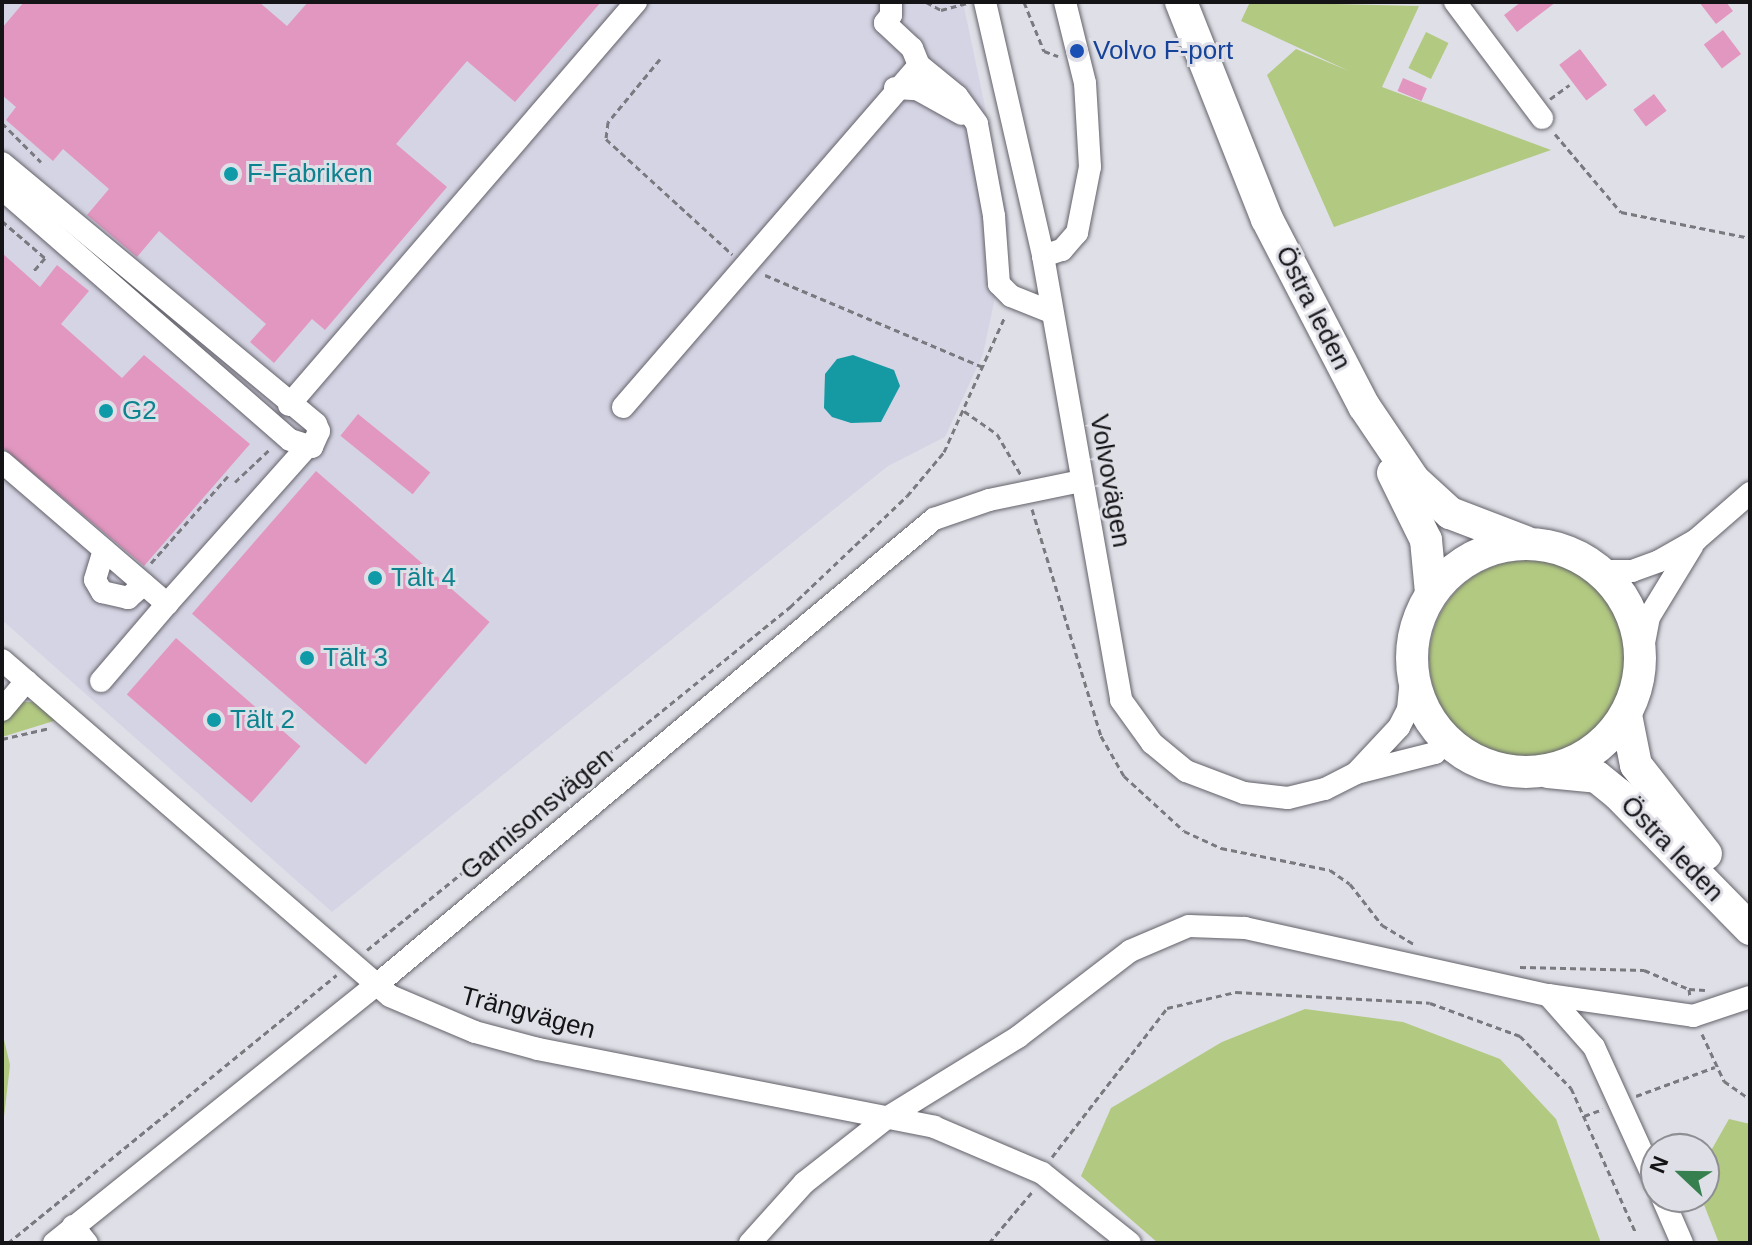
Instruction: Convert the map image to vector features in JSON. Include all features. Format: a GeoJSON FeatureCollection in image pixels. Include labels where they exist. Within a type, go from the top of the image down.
{"type":"FeatureCollection","features":[{"type":"Feature","properties":{"kind":"highway","name":"Östra leden"},"geometry":{"type":"LineString","coordinates":[[1169,2],[1224,148],[1280,274],[1423,531],[1431,593]]}},
{"type":"Feature","properties":{"kind":"highway","name":"Östra leden"},"geometry":{"type":"LineString","coordinates":[[1181,2],[1267,219],[1389,445],[1414,480],[1450,513],[1529,543]]}},
{"type":"Feature","properties":{"kind":"highway"},"geometry":{"type":"LineString","coordinates":[[1529,543],[1555,546],[1601,571],[1632,613],[1640,664],[1626,715],[1590,753],[1541,771],[1489,766],[1445,739],[1417,694],[1412,669],[1416,630],[1431,593],[1473,556],[1529,543]]}},
{"type":"Feature","properties":{"kind":"highway","name":"Östra leden"},"geometry":{"type":"LineString","coordinates":[[1626,715],[1631,755],[1642,774],[1750,900]]}},
{"type":"Feature","properties":{"kind":"highway","name":"Östra leden"},"geometry":{"type":"LineString","coordinates":[[1541,771],[1597,777],[1618,794],[1750,929]]}},
{"type":"Feature","properties":{"kind":"street"},"geometry":{"type":"LineString","coordinates":[[289,405],[636,2]]}},
{"type":"Feature","properties":{"kind":"street"},"geometry":{"type":"LineString","coordinates":[[891,2],[891,15],[885,23],[912,48],[919,65],[957,96],[977,124],[994,216],[999,284],[1011,296],[1051,312]]}},
{"type":"Feature","properties":{"kind":"street"},"geometry":{"type":"LineString","coordinates":[[1043,256],[1062,250],[1077,233],[1089,178],[1085,83],[1065,2]]}},
{"type":"Feature","properties":{"kind":"street"},"geometry":{"type":"LineString","coordinates":[[1455,2],[1542,118]]}},
{"type":"Feature","properties":{"kind":"street","name":"Volvovägen"},"geometry":{"type":"LineString","coordinates":[[975,3],[1043,256],[1121,700],[1152,743],[1186,771],[1244,793],[1288,798],[1356,773],[1435,753],[1445,739]]}},
{"type":"Feature","properties":{"kind":"street"},"geometry":{"type":"LineString","coordinates":[[623,407],[748,267],[895,88],[919,65]]}},
{"type":"Feature","properties":{"kind":"street"},"geometry":{"type":"LineString","coordinates":[[895,88],[917,89],[977,124]]}},
{"type":"Feature","properties":{"kind":"street"},"geometry":{"type":"LineString","coordinates":[[2,163],[319,431],[312,447],[305,449],[101,681]]}},
{"type":"Feature","properties":{"kind":"street"},"geometry":{"type":"LineString","coordinates":[[2,189],[305,449]]}},
{"type":"Feature","properties":{"kind":"street"},"geometry":{"type":"LineString","coordinates":[[2,462],[167,604]]}},
{"type":"Feature","properties":{"kind":"street","name":"Garnisonsvägen"},"geometry":{"type":"LineString","coordinates":[[54,1243],[80,1235],[934,519],[989,500],[1081,481]]}},
{"type":"Feature","properties":{"kind":"street"},"geometry":{"type":"LineString","coordinates":[[1601,571],[1648,567],[1696,540],[1750,493]]}},
{"type":"Feature","properties":{"kind":"street"},"geometry":{"type":"LineString","coordinates":[[1640,664],[1649,617],[1696,540]]}},
{"type":"Feature","properties":{"kind":"street"},"geometry":{"type":"LineString","coordinates":[[104,550],[95,580],[102,592],[128,598],[144,584]]}},
{"type":"Feature","properties":{"kind":"street","name":"Trängvägen"},"geometry":{"type":"LineString","coordinates":[[2,660],[327,939],[374,987],[475,1032],[538,1049],[934,1127],[1042,1173],[1130,1243]]}},
{"type":"Feature","properties":{"kind":"street"},"geometry":{"type":"LineString","coordinates":[[1356,773],[1399,727],[1408,709],[1412,669]]}},
{"type":"Feature","properties":{"kind":"street"},"geometry":{"type":"LineString","coordinates":[[2,710],[26,681]]}},
{"type":"Feature","properties":{"kind":"street"},"geometry":{"type":"LineString","coordinates":[[750,1243],[804,1183],[888,1117],[1018,1037],[1130,951],[1189,926],[1245,928],[1548,995],[1693,1016],[1750,997]]}},
{"type":"Feature","properties":{"kind":"street"},"geometry":{"type":"LineString","coordinates":[[1548,995],[1594,1047],[1640,1148]]}},
{"type":"Feature","properties":{"kind":"street"},"geometry":{"type":"LineString","coordinates":[[1669,1213],[1682,1243]]}},
{"type":"Feature","properties":{"kind":"path"},"geometry":{"type":"LineString","coordinates":[[926,2],[941,10],[975,3]]}},
{"type":"Feature","properties":{"kind":"path"},"geometry":{"type":"LineString","coordinates":[[1024,2],[1044,51],[1069,55]]}},
{"type":"Feature","properties":{"kind":"path"},"geometry":{"type":"LineString","coordinates":[[1542,118],[1621,212],[1750,238]]}},
{"type":"Feature","properties":{"kind":"path"},"geometry":{"type":"LineString","coordinates":[[2,123],[41,162]]}},
{"type":"Feature","properties":{"kind":"path"},"geometry":{"type":"LineString","coordinates":[[2,221],[45,258],[33,272]]}},
{"type":"Feature","properties":{"kind":"path"},"geometry":{"type":"LineString","coordinates":[[363,954],[790,607],[907,496],[944,452],[1009,306]]}},
{"type":"Feature","properties":{"kind":"path"},"geometry":{"type":"LineString","coordinates":[[159,555],[228,476]]}},
{"type":"Feature","properties":{"kind":"path"},"geometry":{"type":"LineString","coordinates":[[2,739],[57,726],[69,715]]}},
{"type":"Feature","properties":{"kind":"path"},"geometry":{"type":"LineString","coordinates":[[8,1243],[334,977]]}},
{"type":"Feature","properties":{"kind":"path"},"geometry":{"type":"LineString","coordinates":[[989,1243],[1020,1210],[1042,1173],[1167,1008],[1236,992],[1430,1003],[1520,1036],[1571,1088],[1635,1231]]}},
{"type":"Feature","properties":{"kind":"path"},"geometry":{"type":"LineString","coordinates":[[1584,1116],[1715,1067]]}},
{"type":"Feature","properties":{"kind":"shaded area"},"geometry":{"type":"Polygon","coordinates":[[[2,2],[963,2],[1010,226],[983,354],[945,437],[888,466],[332,912],[2,620],[2,2]]]}},
{"type":"Feature","properties":{"kind":"green space"},"geometry":{"type":"Polygon","coordinates":[[[1250,2],[1419,6],[1382,87],[1551,150],[1334,227],[1267,75],[1296,49],[1349,71],[1241,21],[1250,2]]]}},
{"type":"Feature","properties":{"kind":"green space"},"geometry":{"type":"Polygon","coordinates":[[[1426,32],[1448,43],[1431,79],[1408,68],[1426,32]]]}},
{"type":"Feature","properties":{"kind":"green space"},"geometry":{"type":"Polygon","coordinates":[[[1528,560],[1566,567],[1598,589],[1620,621],[1627,659],[1620,697],[1598,729],[1566,751],[1528,758],[1490,751],[1458,729],[1436,697],[1429,659],[1436,621],[1458,589],[1490,567],[1528,560]]]}},
{"type":"Feature","properties":{"kind":"green space"},"geometry":{"type":"Polygon","coordinates":[[[22,702],[33,702],[57,720],[2,737],[2,722],[22,702]]]}},
{"type":"Feature","properties":{"kind":"green space"},"geometry":{"type":"Polygon","coordinates":[[[1305,1009],[1403,1022],[1500,1059],[1556,1119],[1601,1243],[1158,1243],[1081,1176],[1111,1108],[1222,1042],[1305,1009]]]}},
{"type":"Feature","properties":{"kind":"green space"},"geometry":{"type":"Polygon","coordinates":[[[2,1031],[10,1065],[2,1134],[2,1031]]]}},
{"type":"Feature","properties":{"kind":"green space"},"geometry":{"type":"Polygon","coordinates":[[[1729,1119],[1750,1124],[1750,1243],[1719,1243],[1707,1213],[1720,1213],[1720,1135],[1729,1119]]]}},
{"type":"Feature","properties":{"kind":"water"},"geometry":{"type":"Polygon","coordinates":[[[853,355],[894,370],[900,386],[881,422],[851,423],[832,417],[824,408],[825,374],[837,359],[853,355]]]}},
{"type":"Feature","properties":{"kind":"building","name":"F-Fabriken"},"geometry":{"type":"Polygon","coordinates":[[[24,2],[259,2],[287,26],[308,2],[601,2],[515,102],[467,61],[396,144],[447,187],[325,330],[312,319],[274,363],[250,342],[266,324],[159,231],[137,257],[87,215],[109,189],[63,149],[53,161],[6,120],[16,107],[2,95],[2,28],[24,2]]]}},
{"type":"Feature","properties":{"kind":"building"},"geometry":{"type":"Polygon","coordinates":[[[1521,2],[1556,2],[1517,32],[1504,15],[1521,2]]]}},
{"type":"Feature","properties":{"kind":"building"},"geometry":{"type":"Polygon","coordinates":[[[1699,2],[1726,2],[1733,11],[1716,24],[1699,2]]]}},
{"type":"Feature","properties":{"kind":"building"},"geometry":{"type":"Polygon","coordinates":[[[1723,30],[1741,54],[1722,68],[1704,44],[1723,30]]]}},
{"type":"Feature","properties":{"kind":"building"},"geometry":{"type":"Polygon","coordinates":[[[1580,49],[1607,85],[1586,101],[1559,65],[1580,49]]]}},
{"type":"Feature","properties":{"kind":"building"},"geometry":{"type":"Polygon","coordinates":[[[1403,78],[1427,88],[1421,101],[1398,91],[1403,78]]]}},
{"type":"Feature","properties":{"kind":"building"},"geometry":{"type":"Polygon","coordinates":[[[1654,94],[1667,111],[1646,126],[1633,110],[1654,94]]]}},
{"type":"Feature","properties":{"kind":"building","name":"G2"},"geometry":{"type":"Polygon","coordinates":[[[2,253],[40,287],[57,265],[89,291],[61,324],[122,378],[144,355],[250,444],[144,566],[2,447],[2,253]]]}},
{"type":"Feature","properties":{"kind":"building"},"geometry":{"type":"Polygon","coordinates":[[[358,414],[430,473],[413,494],[340,436],[358,414]]]}},
{"type":"Feature","properties":{"kind":"building"},"geometry":{"type":"Polygon","coordinates":[[[316,471],[490,622],[366,765],[192,614],[316,471]]]}},
{"type":"Feature","properties":{"kind":"building","name":"Tält 2"},"geometry":{"type":"Polygon","coordinates":[[[176,638],[301,746],[251,803],[127,695],[176,638]]]}},
{"type":"Feature","properties":{"kind":"place","name":"Volvo F-port"},"geometry":{"type":"Point","coordinates":[1077,51]}},
{"type":"Feature","properties":{"kind":"place","name":"F-Fabriken"},"geometry":{"type":"Point","coordinates":[231,174]}},
{"type":"Feature","properties":{"kind":"place","name":"G2"},"geometry":{"type":"Point","coordinates":[106,411]}},
{"type":"Feature","properties":{"kind":"place","name":"Tält 4"},"geometry":{"type":"Point","coordinates":[375,578]}},
{"type":"Feature","properties":{"kind":"place","name":"Tält 3"},"geometry":{"type":"Point","coordinates":[307,658]}},
{"type":"Feature","properties":{"kind":"place","name":"Tält 2"},"geometry":{"type":"Point","coordinates":[214,720]}}]}
